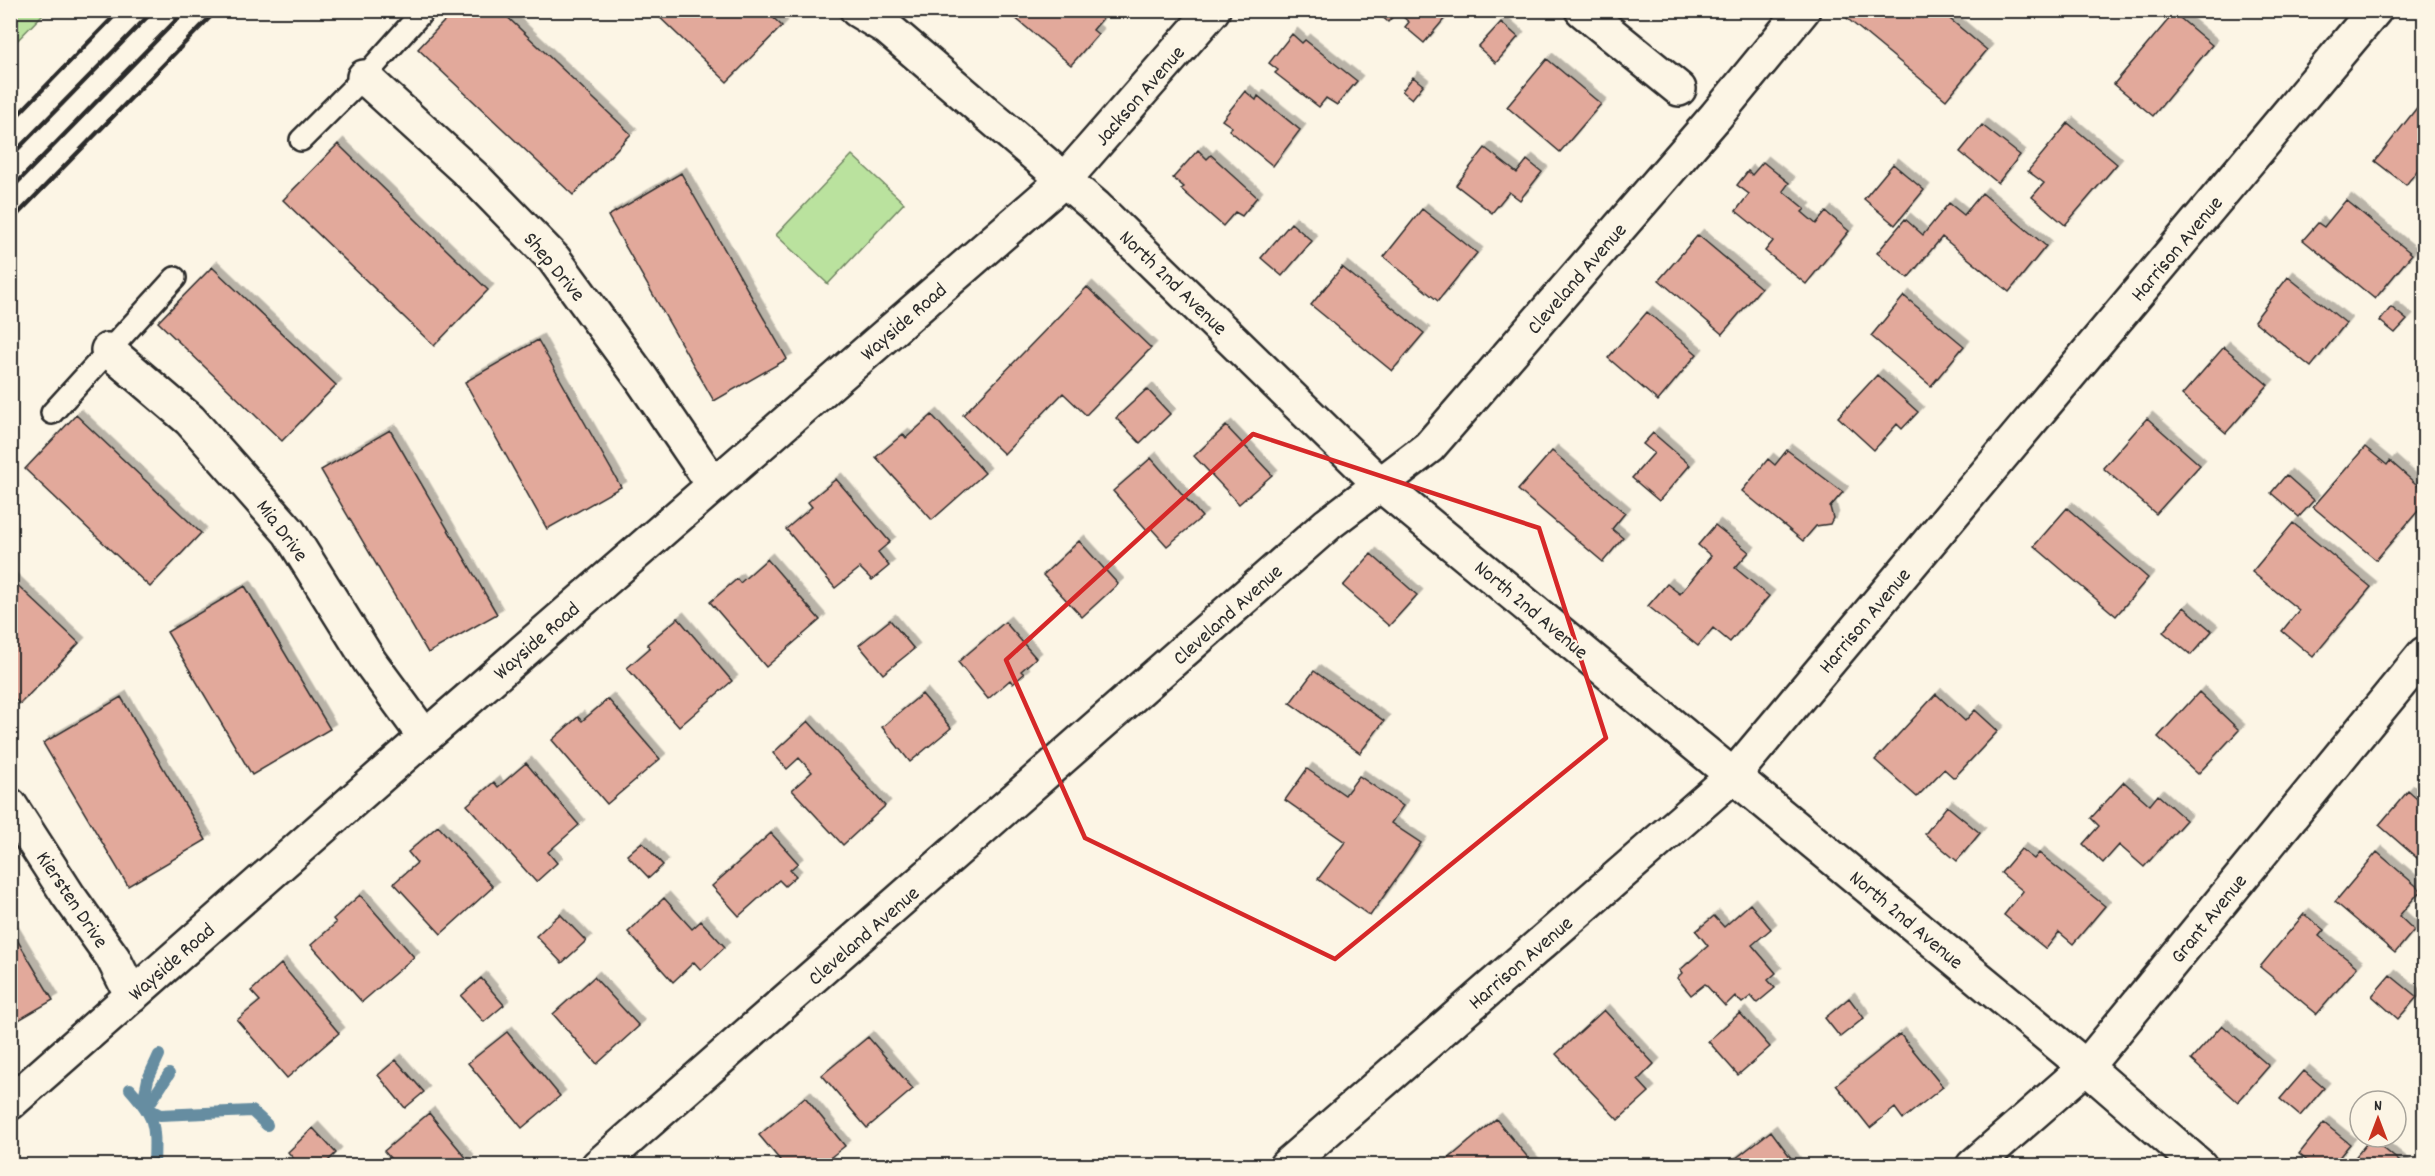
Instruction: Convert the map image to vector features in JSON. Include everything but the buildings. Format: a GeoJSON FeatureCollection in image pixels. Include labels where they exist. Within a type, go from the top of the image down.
{"type":"FeatureCollection","features":[{"type":"Feature","properties":{"kind":"street","name":"North 2nd Avenue"},"geometry":{"type":"LineString","coordinates":[[857,10],[894,19],[1136,245],[1381,485],[2086,1067],[2200,1166]]}},
{"type":"Feature","properties":{"kind":"street","name":"Jackson Avenue"},"geometry":{"type":"LineString","coordinates":[[1065,180],[1213,10]]}},
{"type":"Feature","properties":{"kind":"street"},"geometry":{"type":"LineString","coordinates":[[1582,10],[1679,90]]}},
{"type":"Feature","properties":{"kind":"street","name":"Cleveland Avenue"},"geometry":{"type":"LineString","coordinates":[[598,1166],[1328,524],[1429,447],[1716,116],[1803,10]]}},
{"type":"Feature","properties":{"kind":"street","name":"Harrison Avenue"},"geometry":{"type":"LineString","coordinates":[[1286,1166],[1733,776],[2375,10]]}},
{"type":"Feature","properties":{"kind":"street","name":"Shep Drive"},"geometry":{"type":"LineString","coordinates":[[364,77],[478,181],[554,259],[641,378],[713,484]]}},
{"type":"Feature","properties":{"kind":"street","name":"Wayside Road"},"geometry":{"type":"LineString","coordinates":[[10,1103],[713,484],[1065,180]]}},
{"type":"Feature","properties":{"kind":"street","name":"Mia Drive"},"geometry":{"type":"LineString","coordinates":[[108,350],[190,420],[289,532],[370,662],[425,736]]}},
{"type":"Feature","properties":{"kind":"street","name":"Grant Avenue"},"geometry":{"type":"LineString","coordinates":[[1973,1166],[2086,1067],[2424,654]]}},
{"type":"Feature","properties":{"kind":"street","name":"Kiersten Drive"},"geometry":{"type":"LineString","coordinates":[[10,805],[68,895],[113,958],[132,996]]}},
{"type":"Feature","properties":{"kind":"lane"},"geometry":{"type":"LineString","coordinates":[[301,140],[364,77],[424,10]]}},
{"type":"Feature","properties":{"kind":"lane"},"geometry":{"type":"LineString","coordinates":[[52,413],[175,278]]}},
{"type":"Feature","properties":{"kind":"highlighted area"},"geometry":{"type":"Polygon","coordinates":[[[1253,434],[1539,528],[1606,738],[1335,959],[1085,838],[1006,660],[1253,434]]]}},
{"type":"Feature","properties":{"kind":"green space"},"geometry":{"type":"Polygon","coordinates":[[[10,11],[46,11],[11,47],[10,11]]]}},
{"type":"Feature","properties":{"kind":"green space"},"geometry":{"type":"Polygon","coordinates":[[[852,155],[904,203],[828,284],[776,235],[852,155]]]}},
{"type":"Feature","properties":{"kind":"waterway"},"geometry":{"type":"LineString","coordinates":[[159,1055],[148,1079],[143,1103],[148,1106],[169,1074]]}},
{"type":"Feature","properties":{"kind":"waterway"},"geometry":{"type":"LineString","coordinates":[[130,1089],[150,1116],[154,1132],[154,1166]]}},
{"type":"Feature","properties":{"kind":"waterway"},"geometry":{"type":"LineString","coordinates":[[147,1108],[160,1115],[252,1111],[267,1125]]}},
{"type":"Feature","properties":{"kind":"railway"},"geometry":{"type":"LineString","coordinates":[[10,123],[120,10]]}},
{"type":"Feature","properties":{"kind":"railway"},"geometry":{"type":"LineString","coordinates":[[10,157],[154,10]]}},
{"type":"Feature","properties":{"kind":"railway"},"geometry":{"type":"LineString","coordinates":[[10,190],[186,10]]}},
{"type":"Feature","properties":{"kind":"railway"},"geometry":{"type":"LineString","coordinates":[[10,222],[217,10]]}}]}
